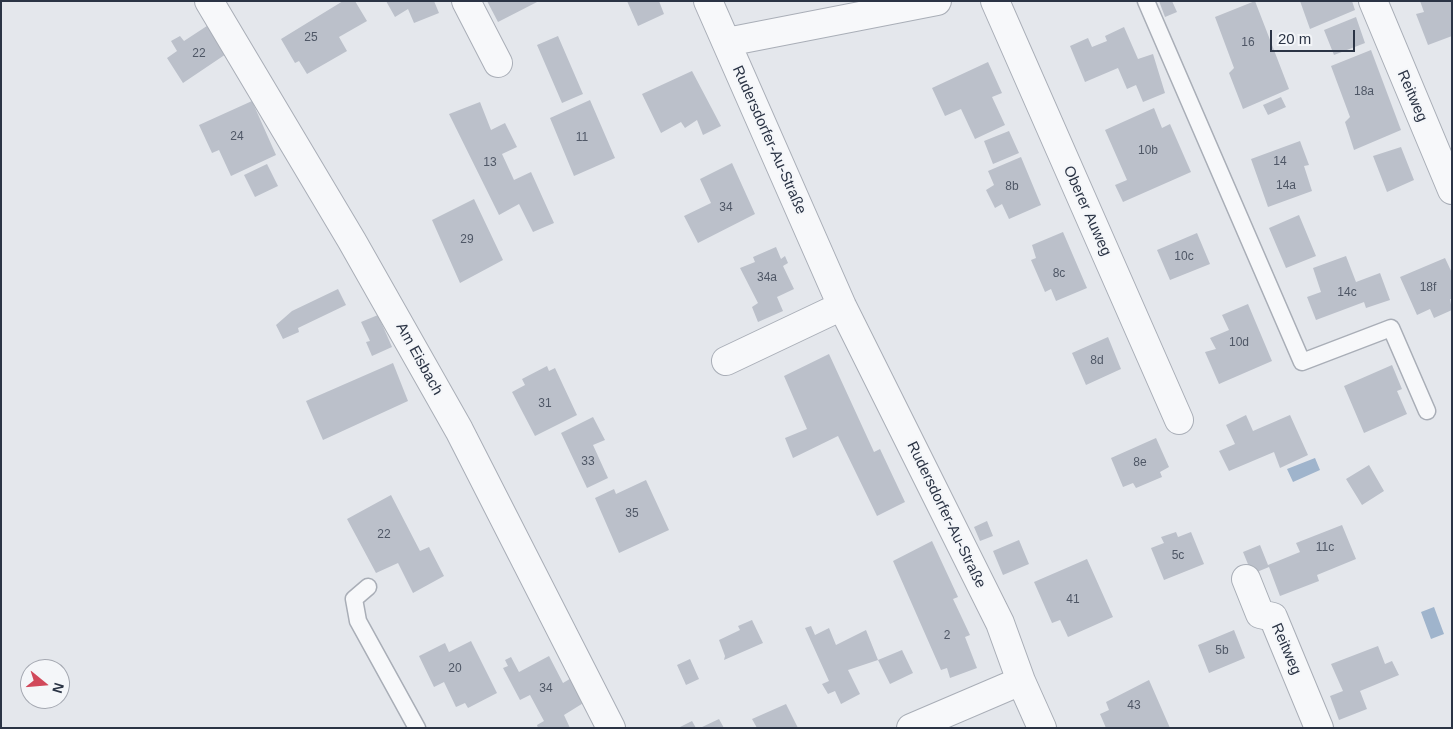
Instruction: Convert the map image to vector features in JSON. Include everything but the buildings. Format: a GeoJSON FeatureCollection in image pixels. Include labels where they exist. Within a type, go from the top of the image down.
{"type":"FeatureCollection","features":[{"type":"Feature","properties":{"kind":"street","name":"Am Eisbach"},"geometry":{"type":"LineString","coordinates":[[209,1],[352,241],[459,430],[611,728]]}},
{"type":"Feature","properties":{"kind":"street"},"geometry":{"type":"LineString","coordinates":[[466,1],[498,63]]}},
{"type":"Feature","properties":{"kind":"street","name":"Rudersdorfer-Au-Straße"},"geometry":{"type":"LineString","coordinates":[[708,1],[842,306],[1000,623],[1021,681],[1042,728]]}},
{"type":"Feature","properties":{"kind":"street"},"geometry":{"type":"LineString","coordinates":[[727,42],[938,1]]}},
{"type":"Feature","properties":{"kind":"street","name":"Oberer Auweg"},"geometry":{"type":"LineString","coordinates":[[995,1],[1179,420]]}},
{"type":"Feature","properties":{"kind":"street","name":"Reitweg"},"geometry":{"type":"LineString","coordinates":[[1373,1],[1452,190]]}},
{"type":"Feature","properties":{"kind":"street"},"geometry":{"type":"LineString","coordinates":[[726,361],[842,306]]}},
{"type":"Feature","properties":{"kind":"street","name":"Reitweg"},"geometry":{"type":"LineString","coordinates":[[1246,579],[1260,614],[1273,617],[1319,728]]}},
{"type":"Feature","properties":{"kind":"street"},"geometry":{"type":"LineString","coordinates":[[911,728],[1021,681]]}},
{"type":"Feature","properties":{"kind":"lane"},"geometry":{"type":"LineString","coordinates":[[1146,1],[1302,362],[1391,328],[1427,411]]}},
{"type":"Feature","properties":{"kind":"lane"},"geometry":{"type":"LineString","coordinates":[[368,587],[354,599],[358,621],[417,728]]}},
{"type":"Feature","properties":{"kind":"water"},"geometry":{"type":"Polygon","coordinates":[[[1315,458],[1320,470],[1293,482],[1287,469],[1315,458]]]}},
{"type":"Feature","properties":{"kind":"water"},"geometry":{"type":"Polygon","coordinates":[[[1434,607],[1444,634],[1431,639],[1421,612],[1434,607]]]}}]}
